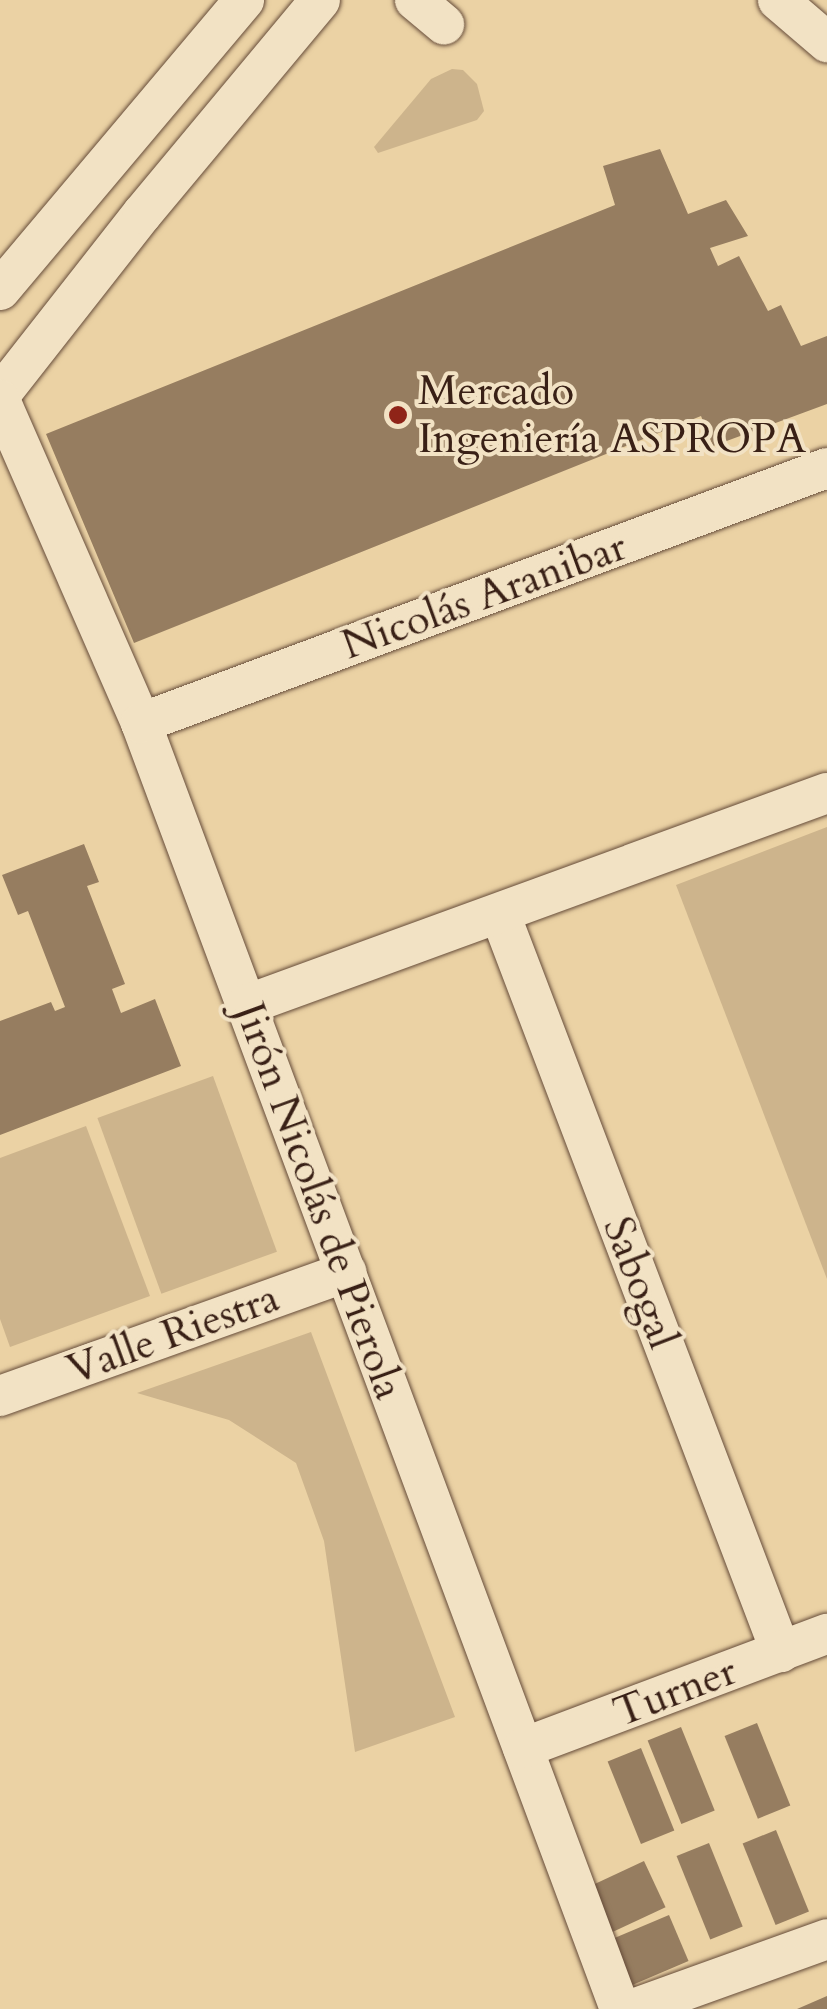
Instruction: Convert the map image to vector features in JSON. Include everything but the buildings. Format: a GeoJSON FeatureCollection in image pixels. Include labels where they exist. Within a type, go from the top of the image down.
{"type":"FeatureCollection","features":[{"type":"Feature","properties":{"kind":"street"},"geometry":{"type":"LineString","coordinates":[[0,290],[244,0]]}},
{"type":"Feature","properties":{"kind":"street"},"geometry":{"type":"LineString","coordinates":[[0,398],[142,214],[320,0]]}},
{"type":"Feature","properties":{"kind":"street"},"geometry":{"type":"LineString","coordinates":[[778,0],[827,42]]}},
{"type":"Feature","properties":{"kind":"street","name":"Jirón Nicolás de Pierola"},"geometry":{"type":"LineString","coordinates":[[0,398],[142,724],[620,2009]]}},
{"type":"Feature","properties":{"kind":"street","name":"Nicolás Aranibar"},"geometry":{"type":"LineString","coordinates":[[142,724],[827,468]]}},
{"type":"Feature","properties":{"kind":"street"},"geometry":{"type":"LineString","coordinates":[[246,1005],[827,794]]}},
{"type":"Feature","properties":{"kind":"street","name":"Sabogal"},"geometry":{"type":"LineString","coordinates":[[500,914],[781,1652]]}},
{"type":"Feature","properties":{"kind":"street","name":"Valle Riestra"},"geometry":{"type":"LineString","coordinates":[[0,1396],[346,1272]]}},
{"type":"Feature","properties":{"kind":"street","name":"Turner"},"geometry":{"type":"LineString","coordinates":[[522,1748],[827,1634]]}},
{"type":"Feature","properties":{"kind":"street"},"geometry":{"type":"LineString","coordinates":[[633,2009],[827,1940]]}},
{"type":"Feature","properties":{"kind":"shaded area"},"geometry":{"type":"Polygon","coordinates":[[[452,69],[463,70],[477,84],[484,111],[477,120],[378,153],[374,147],[431,79],[452,69]]]}},
{"type":"Feature","properties":{"kind":"shaded area"},"geometry":{"type":"Polygon","coordinates":[[[827,827],[827,1279],[676,885],[827,827]]]}},
{"type":"Feature","properties":{"kind":"shaded area"},"geometry":{"type":"Polygon","coordinates":[[[213,1076],[277,1252],[161,1294],[97,1118],[213,1076]]]}},
{"type":"Feature","properties":{"kind":"shaded area"},"geometry":{"type":"Polygon","coordinates":[[[86,1126],[150,1296],[10,1347],[0,1319],[0,1158],[86,1126]]]}},
{"type":"Feature","properties":{"kind":"shaded area"},"geometry":{"type":"Polygon","coordinates":[[[311,1332],[455,1717],[355,1752],[324,1541],[296,1463],[229,1420],[137,1393],[311,1332]]]}},
{"type":"Feature","properties":{"kind":"place","name":"Mercado Ingeniería ASPROPA"},"geometry":{"type":"Point","coordinates":[398,415]}}]}
